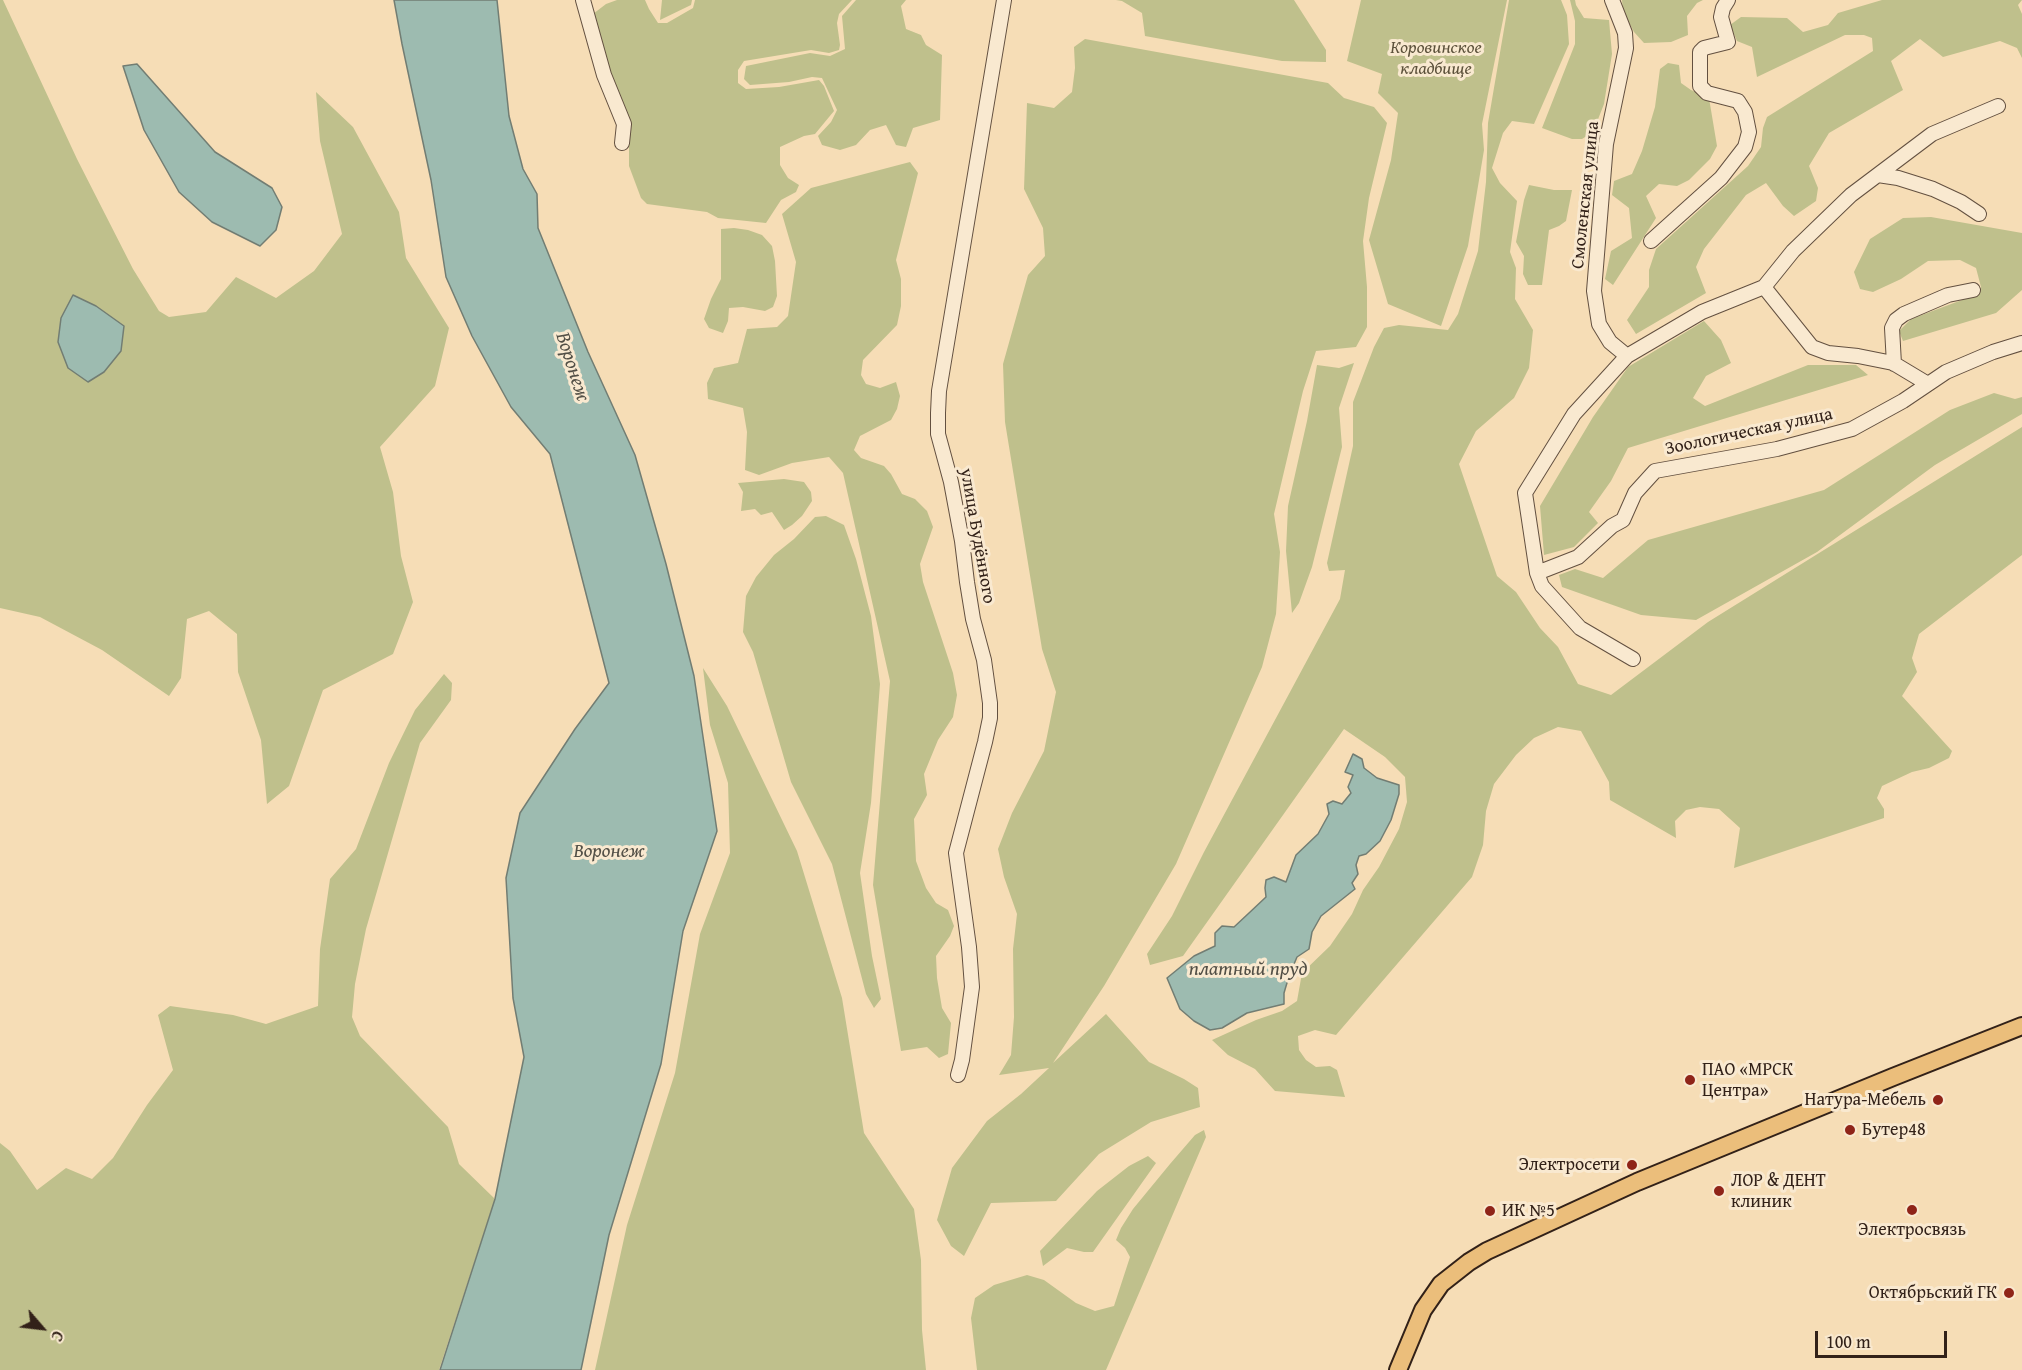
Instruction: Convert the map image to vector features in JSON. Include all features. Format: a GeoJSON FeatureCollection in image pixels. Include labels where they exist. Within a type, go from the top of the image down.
{"type":"FeatureCollection","features":[{"type":"Feature","properties":{"kind":"main road"},"geometry":{"type":"LineString","coordinates":[[1398,1370],[1423,1310],[1441,1284],[1487,1251],[1650,1176],[2022,1026]]}},
{"type":"Feature","properties":{"kind":"street"},"geometry":{"type":"LineString","coordinates":[[583,0],[604,75],[624,124],[622,143]]}},
{"type":"Feature","properties":{"kind":"street","name":"улица Будённого"},"geometry":{"type":"LineString","coordinates":[[958,1076],[972,987],[956,853],[985,742],[990,718],[990,703],[984,660],[973,619],[955,502],[938,434],[938,413],[943,367],[1004,0]]}},
{"type":"Feature","properties":{"kind":"street","name":"Смоленская улица"},"geometry":{"type":"LineString","coordinates":[[1612,0],[1625,33],[1626,48],[1606,144],[1594,291],[1599,324],[1610,342],[1627,356]]}},
{"type":"Feature","properties":{"kind":"street"},"geometry":{"type":"LineString","coordinates":[[1651,241],[1720,178],[1745,147],[1749,132],[1745,112],[1738,101],[1707,93],[1700,86],[1700,52],[1704,48],[1728,42],[1721,17],[1728,0]]}},
{"type":"Feature","properties":{"kind":"street"},"geometry":{"type":"LineString","coordinates":[[1633,659],[1580,628],[1542,586],[1537,573],[1525,493],[1574,414],[1627,356],[1702,312],[1764,287],[1794,251],[1851,195],[1932,134],[1998,106]]}},
{"type":"Feature","properties":{"kind":"street"},"geometry":{"type":"LineString","coordinates":[[1878,175],[1898,178],[1933,189],[1961,202],[1979,214]]}},
{"type":"Feature","properties":{"kind":"street"},"geometry":{"type":"LineString","coordinates":[[1764,287],[1812,347],[1894,364],[1928,384]]}},
{"type":"Feature","properties":{"kind":"street"},"geometry":{"type":"LineString","coordinates":[[1894,364],[1892,328],[1896,320],[1904,314],[1948,295],[1973,290]]}},
{"type":"Feature","properties":{"kind":"street","name":"Зоологическая улица"},"geometry":{"type":"LineString","coordinates":[[1537,573],[1578,558],[1612,526],[1623,520],[1635,493],[1655,471],[1777,449],[1852,429],[1903,401],[1946,372],[1993,352],[2022,343]]}},
{"type":"Feature","properties":{"kind":"green space"},"geometry":{"type":"Polygon","coordinates":[[[0,0],[3,0],[77,159],[133,269],[159,311],[169,317],[206,312],[236,277],[276,298],[314,271],[342,234],[320,141],[316,92],[353,127],[399,212],[406,258],[449,328],[435,386],[380,447],[393,492],[401,556],[413,602],[393,654],[323,690],[289,786],[267,804],[261,740],[238,672],[237,634],[209,611],[187,619],[181,678],[169,696],[102,650],[40,617],[0,608],[0,0]]]}},
{"type":"Feature","properties":{"kind":"green space"},"geometry":{"type":"Polygon","coordinates":[[[617,0],[645,0],[658,23],[667,23],[693,8],[695,0],[852,0],[839,14],[837,23],[839,50],[829,53],[811,50],[744,61],[738,70],[738,83],[746,89],[779,87],[819,80],[824,86],[834,111],[815,134],[804,136],[780,147],[780,165],[788,178],[799,185],[796,192],[781,200],[766,223],[718,218],[707,212],[647,204],[641,198],[629,166],[629,123],[610,77],[593,14],[606,4],[617,0]]]}},
{"type":"Feature","properties":{"kind":"green space"},"geometry":{"type":"Polygon","coordinates":[[[662,0],[692,0],[691,5],[660,20],[662,0]]]}},
{"type":"Feature","properties":{"kind":"green space"},"geometry":{"type":"Polygon","coordinates":[[[856,0],[906,0],[901,6],[906,29],[921,35],[926,45],[942,55],[940,120],[913,128],[906,147],[896,145],[886,125],[870,130],[856,145],[840,150],[822,145],[818,136],[831,122],[837,110],[822,78],[812,77],[789,82],[750,85],[744,79],[746,66],[810,53],[830,56],[845,49],[842,16],[856,0]]]}},
{"type":"Feature","properties":{"kind":"green space"},"geometry":{"type":"Polygon","coordinates":[[[1116,0],[1294,0],[1326,50],[1326,62],[1282,61],[1145,36],[1142,13],[1116,0]]]}},
{"type":"Feature","properties":{"kind":"green space","name":"Коровинское кладбище"},"geometry":{"type":"Polygon","coordinates":[[[1361,0],[1507,0],[1482,124],[1484,150],[1468,246],[1441,326],[1388,304],[1369,240],[1391,160],[1398,113],[1378,93],[1382,74],[1347,61],[1361,0]]]}},
{"type":"Feature","properties":{"kind":"green space"},"geometry":{"type":"Polygon","coordinates":[[[1509,0],[1561,0],[1567,15],[1569,44],[1534,124],[1512,121],[1503,133],[1492,168],[1500,183],[1517,201],[1510,252],[1516,268],[1515,299],[1533,330],[1529,368],[1514,398],[1476,431],[1459,464],[1497,576],[1516,592],[1540,628],[1558,647],[1578,684],[1611,695],[1708,622],[2022,427],[2022,555],[1919,634],[1912,658],[1917,672],[1902,696],[1952,751],[1949,758],[1929,768],[1912,772],[1882,786],[1877,798],[1884,809],[1884,818],[1734,868],[1740,828],[1719,809],[1700,807],[1686,810],[1675,821],[1676,838],[1610,800],[1609,782],[1581,731],[1558,727],[1534,738],[1516,755],[1494,784],[1486,811],[1483,845],[1472,877],[1336,1035],[1315,1030],[1298,1036],[1299,1050],[1306,1060],[1316,1067],[1330,1066],[1337,1070],[1345,1097],[1275,1091],[1255,1069],[1228,1055],[1212,1040],[1282,1011],[1297,1001],[1302,973],[1330,946],[1352,914],[1363,890],[1379,867],[1399,829],[1407,802],[1405,777],[1385,757],[1344,729],[1183,956],[1150,965],[1147,954],[1172,916],[1340,599],[1345,570],[1329,571],[1327,563],[1353,446],[1353,402],[1374,347],[1384,328],[1399,325],[1448,330],[1458,314],[1478,251],[1486,182],[1488,123],[1509,0]]]}},
{"type":"Feature","properties":{"kind":"green space"},"geometry":{"type":"Polygon","coordinates":[[[1570,0],[1575,0],[1584,18],[1609,20],[1612,54],[1604,104],[1593,132],[1582,139],[1572,139],[1542,128],[1575,44],[1575,21],[1570,0]]]}},
{"type":"Feature","properties":{"kind":"green space"},"geometry":{"type":"Polygon","coordinates":[[[1622,0],[1703,0],[1697,3],[1687,16],[1688,35],[1671,42],[1644,43],[1634,32],[1623,11],[1622,0]]]}},
{"type":"Feature","properties":{"kind":"green space"},"geometry":{"type":"Polygon","coordinates":[[[1882,0],[2022,0],[2018,5],[2022,14],[2022,58],[2017,48],[2000,41],[1943,57],[1920,39],[1891,61],[1903,90],[1829,133],[1809,166],[1818,188],[1816,201],[1794,216],[1783,206],[1766,183],[1746,195],[1704,249],[1696,267],[1706,293],[1636,334],[1627,320],[1649,287],[1649,270],[1656,249],[1748,166],[1761,147],[1767,117],[1873,51],[1872,38],[1864,35],[1845,35],[1757,77],[1752,47],[1737,41],[1730,25],[1741,17],[1787,18],[1803,32],[1828,25],[1838,13],[1882,0]]]}},
{"type":"Feature","properties":{"kind":"green space"},"geometry":{"type":"Polygon","coordinates":[[[1085,39],[1328,83],[1344,98],[1374,107],[1387,123],[1369,198],[1363,241],[1367,287],[1367,327],[1356,347],[1316,351],[1303,391],[1274,514],[1280,552],[1276,614],[1262,667],[1176,864],[1104,986],[1053,1063],[1106,1014],[1149,1062],[1198,1088],[1200,1107],[1151,1122],[1099,1154],[1056,1201],[991,1203],[964,1256],[951,1246],[937,1220],[952,1168],[987,1121],[1049,1068],[999,1075],[1011,1055],[1014,1017],[1013,949],[1017,914],[1004,877],[998,849],[1012,813],[1044,751],[1056,692],[1042,649],[1005,422],[1003,364],[1028,275],[1045,256],[1043,228],[1024,189],[1027,103],[1054,108],[1072,92],[1075,68],[1074,47],[1085,39]]]}},
{"type":"Feature","properties":{"kind":"green space"},"geometry":{"type":"Polygon","coordinates":[[[1668,63],[1679,65],[1681,83],[1709,98],[1717,146],[1710,159],[1689,180],[1677,186],[1659,184],[1646,196],[1656,218],[1613,285],[1605,279],[1611,251],[1632,238],[1629,208],[1612,195],[1614,181],[1632,174],[1642,151],[1655,107],[1660,69],[1668,63]]]}},
{"type":"Feature","properties":{"kind":"green space"},"geometry":{"type":"Polygon","coordinates":[[[910,162],[918,173],[896,260],[901,279],[901,306],[897,325],[863,360],[861,375],[866,384],[880,388],[896,382],[900,396],[891,420],[860,436],[854,450],[861,458],[884,466],[902,494],[915,499],[927,511],[933,527],[920,564],[923,582],[953,673],[957,695],[953,717],[938,740],[924,774],[927,795],[914,819],[916,861],[926,888],[936,903],[948,910],[954,926],[936,956],[942,1008],[951,1023],[948,1054],[939,1058],[927,1047],[901,1051],[873,885],[890,681],[843,473],[829,457],[792,463],[759,475],[745,470],[747,432],[743,408],[708,399],[707,383],[714,368],[738,363],[747,329],[777,327],[788,316],[796,262],[782,214],[811,188],[910,162]]]}},
{"type":"Feature","properties":{"kind":"green space"},"geometry":{"type":"Polygon","coordinates":[[[1529,185],[1554,190],[1572,190],[1566,221],[1549,230],[1542,285],[1528,285],[1523,274],[1524,256],[1516,242],[1529,185]]]}},
{"type":"Feature","properties":{"kind":"green space"},"geometry":{"type":"Polygon","coordinates":[[[1931,217],[2022,233],[2022,290],[1996,313],[1903,341],[1899,331],[1911,319],[1978,294],[1981,287],[1976,268],[1960,260],[1928,261],[1901,279],[1873,292],[1860,289],[1854,272],[1870,239],[1903,218],[1931,217]]]}},
{"type":"Feature","properties":{"kind":"green space"},"geometry":{"type":"Polygon","coordinates":[[[734,228],[762,235],[772,246],[777,296],[773,307],[765,311],[743,307],[729,308],[728,321],[723,333],[709,328],[704,319],[721,279],[721,229],[734,228]]]}},
{"type":"Feature","properties":{"kind":"green space"},"geometry":{"type":"Polygon","coordinates":[[[1704,321],[1721,340],[1731,363],[1706,376],[1693,398],[1705,406],[1808,365],[1856,365],[1868,375],[1628,448],[1611,481],[1589,512],[1598,523],[1574,547],[1544,555],[1540,506],[1593,417],[1628,367],[1704,321]]]}},
{"type":"Feature","properties":{"kind":"green space"},"geometry":{"type":"Polygon","coordinates":[[[1354,363],[1339,408],[1342,447],[1312,567],[1299,603],[1292,613],[1286,551],[1288,506],[1317,365],[1339,368],[1354,363]]]}},
{"type":"Feature","properties":{"kind":"green space"},"geometry":{"type":"Polygon","coordinates":[[[1994,393],[2015,399],[2022,397],[2022,414],[1935,465],[1817,552],[1696,620],[1641,615],[1562,587],[1559,575],[1575,569],[1603,578],[1648,540],[1824,490],[1950,410],[1994,393]]]}},
{"type":"Feature","properties":{"kind":"green space"},"geometry":{"type":"Polygon","coordinates":[[[784,479],[804,482],[811,492],[812,501],[802,516],[792,525],[784,530],[772,512],[761,515],[755,509],[741,511],[743,492],[738,483],[784,479]]]}},
{"type":"Feature","properties":{"kind":"green space"},"geometry":{"type":"Polygon","coordinates":[[[826,516],[844,525],[856,559],[871,616],[880,684],[871,803],[860,873],[872,956],[881,999],[874,1008],[866,994],[832,864],[791,782],[753,652],[743,632],[746,596],[756,577],[774,555],[794,539],[815,517],[826,516]]]}},
{"type":"Feature","properties":{"kind":"green space"},"geometry":{"type":"Polygon","coordinates":[[[703,668],[727,706],[797,851],[842,998],[864,1133],[914,1209],[921,1260],[922,1330],[926,1370],[595,1370],[627,1225],[675,1073],[700,934],[730,853],[728,783],[710,725],[703,668]]]}},
{"type":"Feature","properties":{"kind":"green space"},"geometry":{"type":"Polygon","coordinates":[[[444,674],[452,683],[451,700],[420,743],[366,929],[355,984],[352,1017],[360,1036],[448,1127],[459,1164],[495,1199],[439,1370],[0,1370],[0,1143],[10,1151],[37,1190],[66,1168],[92,1179],[113,1158],[173,1070],[158,1015],[170,1006],[233,1015],[266,1024],[318,1006],[320,949],[330,879],[356,849],[389,763],[415,710],[444,674]]]}},
{"type":"Feature","properties":{"kind":"green space"},"geometry":{"type":"Polygon","coordinates":[[[1204,1130],[1206,1137],[1106,1370],[977,1370],[971,1318],[975,1298],[994,1285],[1027,1275],[1044,1280],[1076,1303],[1095,1311],[1114,1306],[1130,1257],[1125,1248],[1116,1240],[1121,1228],[1133,1209],[1170,1164],[1195,1135],[1204,1130]]]}},
{"type":"Feature","properties":{"kind":"green space"},"geometry":{"type":"Polygon","coordinates":[[[1148,1156],[1156,1163],[1093,1252],[1067,1248],[1043,1266],[1040,1251],[1097,1191],[1129,1166],[1148,1156]]]}},
{"type":"Feature","properties":{"kind":"water","name":"Воронеж"},"geometry":{"type":"Polygon","coordinates":[[[394,0],[497,0],[509,116],[523,169],[537,194],[538,228],[588,352],[635,455],[666,564],[694,676],[717,831],[683,931],[661,1064],[609,1235],[581,1370],[440,1370],[495,1199],[524,1057],[513,998],[506,878],[520,813],[575,729],[609,683],[550,454],[511,407],[472,336],[446,277],[431,180],[394,0]]]}},
{"type":"Feature","properties":{"kind":"water"},"geometry":{"type":"Polygon","coordinates":[[[137,64],[215,152],[272,188],[282,207],[276,230],[260,246],[212,222],[179,192],[144,130],[123,66],[137,64]]]}},
{"type":"Feature","properties":{"kind":"water"},"geometry":{"type":"Polygon","coordinates":[[[73,295],[96,306],[124,326],[121,351],[104,372],[88,382],[68,368],[58,342],[61,318],[73,295]]]}},
{"type":"Feature","properties":{"kind":"water","name":"платный пруд"},"geometry":{"type":"Polygon","coordinates":[[[1353,754],[1362,759],[1364,768],[1377,778],[1399,785],[1399,794],[1391,820],[1380,841],[1366,854],[1359,856],[1356,865],[1358,874],[1352,883],[1355,889],[1321,916],[1312,932],[1309,949],[1297,957],[1284,993],[1284,1004],[1247,1013],[1222,1028],[1210,1030],[1194,1021],[1180,1009],[1167,978],[1194,956],[1215,946],[1215,933],[1222,926],[1234,927],[1266,897],[1266,880],[1274,877],[1286,882],[1296,855],[1318,834],[1329,814],[1327,804],[1333,801],[1342,804],[1351,793],[1348,787],[1353,775],[1345,772],[1353,754]]]}},
{"type":"Feature","properties":{"kind":"place","name":"ПАО «МРСК Центра»"},"geometry":{"type":"Point","coordinates":[1690,1080]}},
{"type":"Feature","properties":{"kind":"place","name":"Натура-Мебель"},"geometry":{"type":"Point","coordinates":[1938,1100]}},
{"type":"Feature","properties":{"kind":"place","name":"Бутер48"},"geometry":{"type":"Point","coordinates":[1850,1130]}},
{"type":"Feature","properties":{"kind":"place","name":"Электросети"},"geometry":{"type":"Point","coordinates":[1632,1165]}},
{"type":"Feature","properties":{"kind":"place","name":"ЛОР & ДЕНТ клиник"},"geometry":{"type":"Point","coordinates":[1719,1191]}},
{"type":"Feature","properties":{"kind":"place","name":"Электросвязь"},"geometry":{"type":"Point","coordinates":[1912,1210]}},
{"type":"Feature","properties":{"kind":"place","name":"ИК №5"},"geometry":{"type":"Point","coordinates":[1490,1211]}},
{"type":"Feature","properties":{"kind":"place","name":"Октябрьский ГК"},"geometry":{"type":"Point","coordinates":[2009,1293]}}]}
